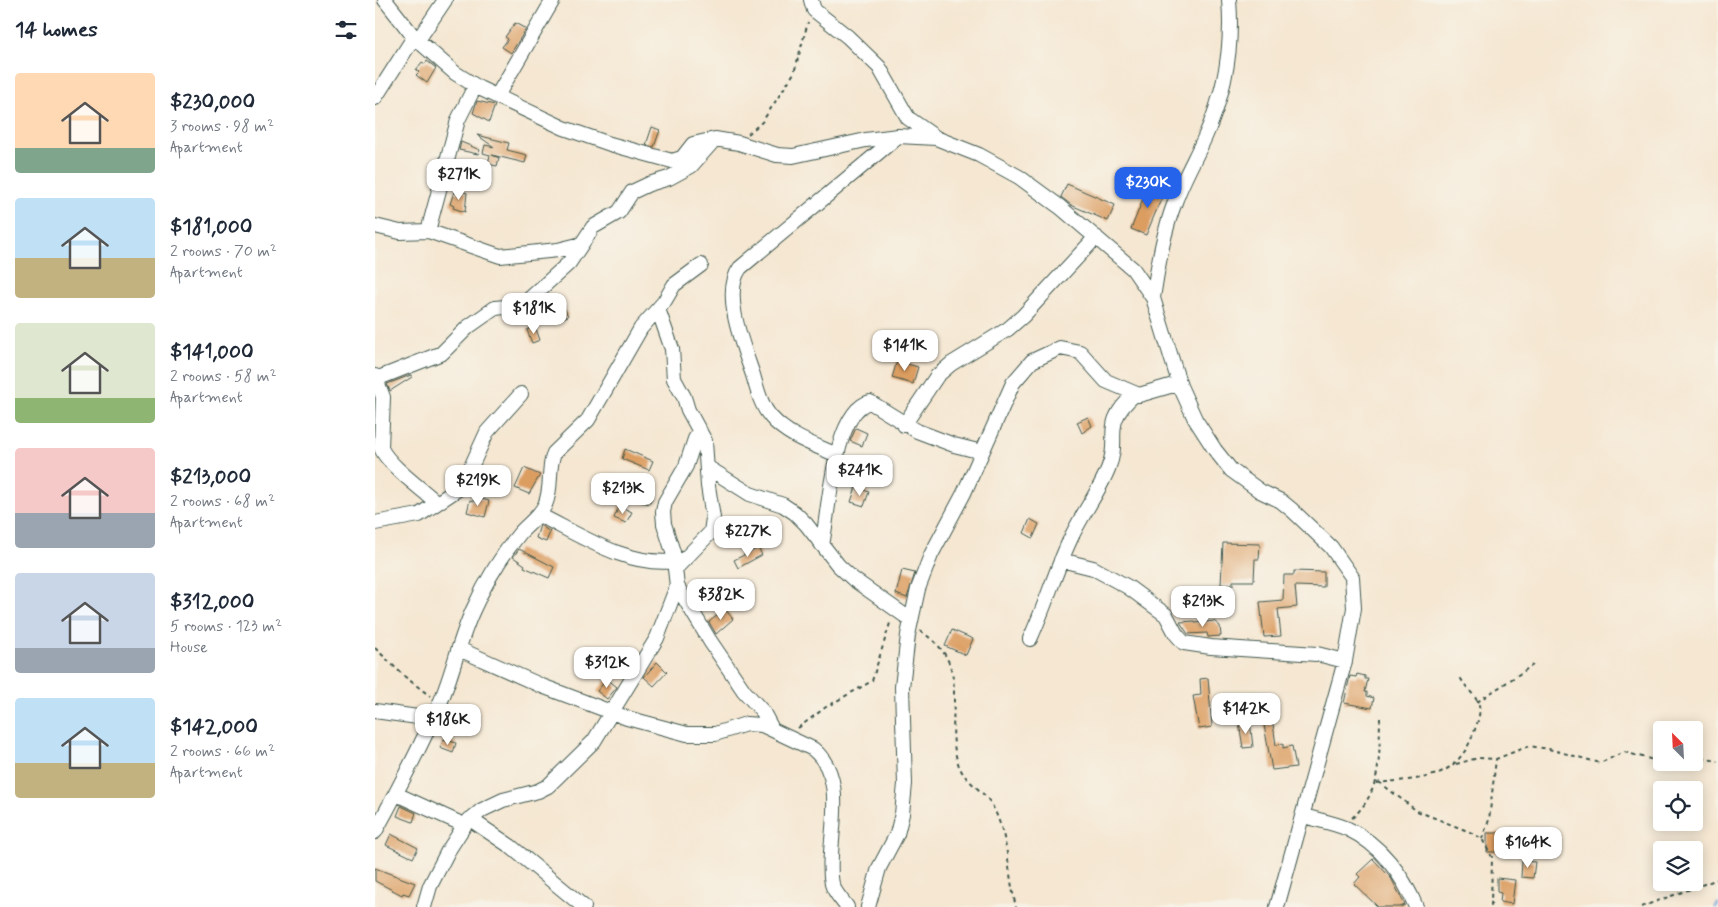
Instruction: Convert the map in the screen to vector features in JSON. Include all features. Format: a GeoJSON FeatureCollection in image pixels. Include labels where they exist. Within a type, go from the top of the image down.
{"type":"FeatureCollection","features":[{"type":"Feature","properties":{"kind":"street"},"geometry":{"type":"LineString","coordinates":[[385,0],[416,38],[455,73],[475,86],[537,117],[564,128],[610,144],[672,161],[682,158],[693,144],[715,139],[739,143],[760,151],[793,156],[866,140],[898,136],[936,138]]}},
{"type":"Feature","properties":{"kind":"street"},"geometry":{"type":"LineString","coordinates":[[375,98],[416,38],[445,0]]}},
{"type":"Feature","properties":{"kind":"street"},"geometry":{"type":"LineString","coordinates":[[497,96],[553,0]]}},
{"type":"Feature","properties":{"kind":"street"},"geometry":{"type":"LineString","coordinates":[[1153,298],[1161,252],[1174,203],[1205,138],[1223,86],[1231,36],[1229,0]]}},
{"type":"Feature","properties":{"kind":"street"},"geometry":{"type":"LineString","coordinates":[[811,3],[869,57],[889,82],[908,118],[936,138],[979,155],[1019,177],[1060,207],[1133,269],[1153,298],[1179,386],[1195,419],[1215,450],[1231,470],[1260,491],[1281,501],[1292,510],[1331,547],[1352,578],[1354,608],[1345,661],[1277,907]]}},
{"type":"Feature","properties":{"kind":"street"},"geometry":{"type":"LineString","coordinates":[[429,231],[458,120],[475,86]]}},
{"type":"Feature","properties":{"kind":"street"},"geometry":{"type":"LineString","coordinates":[[837,455],[781,427],[765,409],[742,343],[735,315],[735,274],[898,136]]}},
{"type":"Feature","properties":{"kind":"street"},"geometry":{"type":"LineString","coordinates":[[437,503],[391,463],[383,453],[381,448],[383,396],[376,377],[442,353],[468,327],[495,308],[516,306],[527,302],[562,271],[593,227],[619,212],[632,192],[669,178],[691,166],[715,139]]}},
{"type":"Feature","properties":{"kind":"street"},"geometry":{"type":"LineString","coordinates":[[375,226],[400,232],[429,231],[500,256],[558,250],[582,244]]}},
{"type":"Feature","properties":{"kind":"street"},"geometry":{"type":"LineString","coordinates":[[904,425],[937,376],[951,364],[980,348],[1016,323],[1096,238]]}},
{"type":"Feature","properties":{"kind":"street"},"geometry":{"type":"LineString","coordinates":[[377,827],[396,794],[440,703],[472,611],[491,574],[522,531],[539,515],[550,493],[551,460],[554,453],[588,420],[641,328],[658,309],[678,281],[701,266]]}},
{"type":"Feature","properties":{"kind":"street"},"geometry":{"type":"LineString","coordinates":[[539,515],[631,558],[674,565],[703,542],[713,526],[706,447],[701,431],[688,410],[675,379],[670,339],[658,309]]}},
{"type":"Feature","properties":{"kind":"street"},"geometry":{"type":"LineString","coordinates":[[868,907],[879,868],[892,847],[902,814],[905,784],[902,687],[911,622],[918,589],[931,554],[1020,372],[1032,361],[1060,348],[1080,352],[1106,381],[1135,394],[1139,395],[1170,386],[1179,386]]}},
{"type":"Feature","properties":{"kind":"street"},"geometry":{"type":"LineString","coordinates":[[375,522],[415,516],[463,484],[487,432],[521,394]]}},
{"type":"Feature","properties":{"kind":"street"},"geometry":{"type":"LineString","coordinates":[[1030,639],[1061,560],[1079,521],[1108,470],[1113,456],[1112,433],[1117,414],[1135,394]]}},
{"type":"Feature","properties":{"kind":"street"},"geometry":{"type":"LineString","coordinates":[[823,545],[837,455],[853,415],[864,403],[873,403],[904,425],[929,437],[982,452]]}},
{"type":"Feature","properties":{"kind":"street"},"geometry":{"type":"LineString","coordinates":[[701,431],[695,439],[686,466],[665,502],[664,524],[677,586],[710,640],[745,691],[763,712],[772,729]]}},
{"type":"Feature","properties":{"kind":"street"},"geometry":{"type":"LineString","coordinates":[[707,467],[750,494],[783,505],[807,524],[853,579],[911,622]]}},
{"type":"Feature","properties":{"kind":"street"},"geometry":{"type":"LineString","coordinates":[[1061,560],[1093,568],[1128,587],[1166,615],[1176,634],[1184,643],[1211,647],[1317,654],[1345,661]]}},
{"type":"Feature","properties":{"kind":"street"},"geometry":{"type":"LineString","coordinates":[[424,907],[431,886],[467,822],[503,800],[538,791],[557,780],[594,741],[657,638],[677,586]]}},
{"type":"Feature","properties":{"kind":"street"},"geometry":{"type":"LineString","coordinates":[[459,649],[542,686],[611,712],[687,734],[715,734],[738,725],[751,724],[772,729],[816,752],[833,784],[833,886],[847,907]]}},
{"type":"Feature","properties":{"kind":"street"},"geometry":{"type":"LineString","coordinates":[[375,711],[432,720]]}},
{"type":"Feature","properties":{"kind":"street"},"geometry":{"type":"LineString","coordinates":[[396,794],[467,822],[510,846],[584,907]]}},
{"type":"Feature","properties":{"kind":"street"},"geometry":{"type":"LineString","coordinates":[[1303,816],[1349,830],[1380,852],[1397,871],[1416,907]]}},
{"type":"Feature","properties":{"kind":"path"},"geometry":{"type":"LineString","coordinates":[[739,143],[762,122],[794,73],[811,3]]}},
{"type":"Feature","properties":{"kind":"path"},"geometry":{"type":"LineString","coordinates":[[787,738],[826,707],[872,682],[895,609]]}},
{"type":"Feature","properties":{"kind":"path"},"geometry":{"type":"LineString","coordinates":[[911,622],[928,635],[937,645],[953,671],[955,682],[954,743],[958,764],[966,779],[987,797],[1003,830],[1010,883],[1016,907]]}},
{"type":"Feature","properties":{"kind":"path"},"geometry":{"type":"LineString","coordinates":[[375,648],[404,676],[440,703]]}},
{"type":"Feature","properties":{"kind":"path"},"geometry":{"type":"LineString","coordinates":[[1477,702],[1533,665]]}},
{"type":"Feature","properties":{"kind":"path"},"geometry":{"type":"LineString","coordinates":[[1457,764],[1469,748],[1478,720],[1477,702],[1460,677]]}},
{"type":"Feature","properties":{"kind":"path"},"geometry":{"type":"LineString","coordinates":[[1341,827],[1361,811],[1378,783],[1380,718]]}},
{"type":"Feature","properties":{"kind":"path"},"geometry":{"type":"LineString","coordinates":[[1378,783],[1424,778],[1436,775],[1457,764],[1478,758],[1496,759],[1529,746],[1549,749],[1600,763],[1624,752],[1653,760]]}},
{"type":"Feature","properties":{"kind":"path"},"geometry":{"type":"LineString","coordinates":[[1703,758],[1718,761]]}},
{"type":"Feature","properties":{"kind":"path"},"geometry":{"type":"LineString","coordinates":[[1482,839],[1489,820],[1496,759]]}},
{"type":"Feature","properties":{"kind":"path"},"geometry":{"type":"LineString","coordinates":[[1378,783],[1417,811],[1470,832],[1482,839],[1492,857],[1491,907]]}},
{"type":"Feature","properties":{"kind":"path"},"geometry":{"type":"LineString","coordinates":[[1641,907],[1718,879]]}},
{"type":"Feature","properties":{"kind":"building"},"geometry":{"type":"Polygon","coordinates":[[[515,23],[526,29],[511,53],[502,47],[508,39],[505,37],[515,23]]]}},
{"type":"Feature","properties":{"kind":"building"},"geometry":{"type":"Polygon","coordinates":[[[427,61],[436,68],[427,83],[416,75],[419,72],[416,70],[422,62],[425,64],[427,61]]]}},
{"type":"Feature","properties":{"kind":"building"},"geometry":{"type":"Polygon","coordinates":[[[477,101],[495,105],[489,122],[473,113],[477,101]]]}},
{"type":"Feature","properties":{"kind":"building"},"geometry":{"type":"Polygon","coordinates":[[[652,127],[660,130],[654,147],[646,145],[652,127]]]}},
{"type":"Feature","properties":{"kind":"building"},"geometry":{"type":"Polygon","coordinates":[[[477,135],[509,143],[507,150],[527,155],[525,163],[492,155],[499,158],[497,166],[488,164],[490,155],[483,153],[485,145],[494,147],[477,135]]]}},
{"type":"Feature","properties":{"kind":"building"},"geometry":{"type":"Polygon","coordinates":[[[461,142],[480,150],[478,154],[459,150],[461,142]]]}},
{"type":"Feature","properties":{"kind":"building"},"geometry":{"type":"Polygon","coordinates":[[[1067,184],[1115,205],[1108,221],[1071,205],[1061,197],[1067,184]]]}},
{"type":"Feature","properties":{"kind":"building"},"geometry":{"type":"Polygon","coordinates":[[[1149,184],[1165,190],[1146,235],[1131,229],[1149,184]]]}},
{"type":"Feature","properties":{"kind":"building"},"geometry":{"type":"Polygon","coordinates":[[[459,190],[467,193],[465,212],[453,208],[454,206],[450,204],[454,192],[458,193],[459,190]]]}},
{"type":"Feature","properties":{"kind":"building"},"geometry":{"type":"Polygon","coordinates":[[[559,296],[568,316],[559,320],[550,300],[559,296]]]}},
{"type":"Feature","properties":{"kind":"building"},"geometry":{"type":"Polygon","coordinates":[[[535,326],[540,340],[532,343],[527,330],[535,326]]]}},
{"type":"Feature","properties":{"kind":"building"},"geometry":{"type":"Polygon","coordinates":[[[897,361],[918,367],[913,384],[892,378],[897,361]]]}},
{"type":"Feature","properties":{"kind":"building"},"geometry":{"type":"Polygon","coordinates":[[[411,375],[412,377],[390,391],[387,384],[411,375]]]}},
{"type":"Feature","properties":{"kind":"building"},"geometry":{"type":"Polygon","coordinates":[[[1088,417],[1092,426],[1082,433],[1077,422],[1088,417]]]}},
{"type":"Feature","properties":{"kind":"building"},"geometry":{"type":"Polygon","coordinates":[[[856,428],[867,433],[862,446],[850,441],[856,428]]]}},
{"type":"Feature","properties":{"kind":"building"},"geometry":{"type":"Polygon","coordinates":[[[625,449],[653,461],[649,470],[622,459],[625,449]]]}},
{"type":"Feature","properties":{"kind":"building"},"geometry":{"type":"Polygon","coordinates":[[[524,468],[540,475],[529,494],[515,488],[524,468]]]}},
{"type":"Feature","properties":{"kind":"building"},"geometry":{"type":"Polygon","coordinates":[[[640,487],[654,494],[649,504],[635,500],[640,487]]]}},
{"type":"Feature","properties":{"kind":"building"},"geometry":{"type":"Polygon","coordinates":[[[856,487],[869,492],[864,506],[851,502],[856,487]]]}},
{"type":"Feature","properties":{"kind":"building"},"geometry":{"type":"Polygon","coordinates":[[[478,498],[489,501],[485,517],[467,512],[470,500],[477,502],[478,498]]]}},
{"type":"Feature","properties":{"kind":"building"},"geometry":{"type":"Polygon","coordinates":[[[619,506],[632,512],[626,523],[614,518],[619,506]]]}},
{"type":"Feature","properties":{"kind":"building"},"geometry":{"type":"Polygon","coordinates":[[[1030,519],[1039,524],[1033,538],[1024,533],[1030,519]]]}},
{"type":"Feature","properties":{"kind":"building"},"geometry":{"type":"Polygon","coordinates":[[[540,525],[550,532],[546,542],[536,538],[540,525]]]}},
{"type":"Feature","properties":{"kind":"building"},"geometry":{"type":"Polygon","coordinates":[[[1223,543],[1260,544],[1259,559],[1255,559],[1254,581],[1233,581],[1233,585],[1221,585],[1223,543]]]}},
{"type":"Feature","properties":{"kind":"building"},"geometry":{"type":"Polygon","coordinates":[[[758,548],[762,555],[738,568],[734,560],[758,548]]]}},
{"type":"Feature","properties":{"kind":"building"},"geometry":{"type":"Polygon","coordinates":[[[519,549],[554,567],[549,578],[524,567],[525,565],[513,557],[519,549]]]}},
{"type":"Feature","properties":{"kind":"building"},"geometry":{"type":"Polygon","coordinates":[[[902,570],[915,573],[907,598],[896,594],[902,570]]]}},
{"type":"Feature","properties":{"kind":"building"},"geometry":{"type":"Polygon","coordinates":[[[1294,571],[1324,572],[1324,587],[1295,586],[1297,607],[1278,609],[1281,636],[1264,637],[1260,602],[1283,600],[1284,575],[1294,575],[1294,571]]]}},
{"type":"Feature","properties":{"kind":"building"},"geometry":{"type":"Polygon","coordinates":[[[725,609],[733,619],[716,634],[709,622],[725,609]]]}},
{"type":"Feature","properties":{"kind":"building"},"geometry":{"type":"Polygon","coordinates":[[[1195,621],[1195,623],[1214,621],[1220,626],[1221,636],[1208,637],[1207,633],[1188,634],[1180,622],[1195,621]]]}},
{"type":"Feature","properties":{"kind":"building"},"geometry":{"type":"Polygon","coordinates":[[[952,630],[973,639],[966,655],[945,646],[952,630]]]}},
{"type":"Feature","properties":{"kind":"building"},"geometry":{"type":"Polygon","coordinates":[[[657,662],[667,672],[654,686],[644,677],[657,662]]]}},
{"type":"Feature","properties":{"kind":"building"},"geometry":{"type":"Polygon","coordinates":[[[1357,674],[1368,679],[1365,692],[1367,692],[1367,696],[1374,698],[1372,708],[1344,703],[1350,676],[1356,677],[1357,674]]]}},
{"type":"Feature","properties":{"kind":"building"},"geometry":{"type":"Polygon","coordinates":[[[1208,678],[1212,727],[1199,729],[1193,696],[1201,695],[1200,679],[1208,678]]]}},
{"type":"Feature","properties":{"kind":"building"},"geometry":{"type":"Polygon","coordinates":[[[607,679],[617,687],[607,699],[597,691],[607,679]]]}},
{"type":"Feature","properties":{"kind":"building"},"geometry":{"type":"Polygon","coordinates":[[[1250,721],[1253,747],[1243,748],[1239,723],[1250,721]]]}},
{"type":"Feature","properties":{"kind":"building"},"geometry":{"type":"Polygon","coordinates":[[[1273,724],[1276,745],[1283,744],[1283,748],[1292,746],[1296,767],[1272,770],[1264,725],[1273,724]]]}},
{"type":"Feature","properties":{"kind":"building"},"geometry":{"type":"Polygon","coordinates":[[[444,739],[456,743],[453,753],[440,748],[444,739]]]}},
{"type":"Feature","properties":{"kind":"building"},"geometry":{"type":"Polygon","coordinates":[[[401,806],[416,813],[413,822],[397,816],[401,806]]]}},
{"type":"Feature","properties":{"kind":"building"},"geometry":{"type":"Polygon","coordinates":[[[1487,833],[1502,833],[1502,852],[1487,852],[1487,833]]]}},
{"type":"Feature","properties":{"kind":"building"},"geometry":{"type":"Polygon","coordinates":[[[391,834],[418,848],[413,858],[386,845],[391,834]]]}},
{"type":"Feature","properties":{"kind":"building"},"geometry":{"type":"Polygon","coordinates":[[[1373,859],[1391,878],[1405,905],[1400,907],[1378,907],[1354,884],[1360,877],[1357,874],[1373,859]]]}},
{"type":"Feature","properties":{"kind":"building"},"geometry":{"type":"Polygon","coordinates":[[[1522,861],[1535,862],[1533,878],[1521,877],[1522,861]]]}},
{"type":"Feature","properties":{"kind":"building"},"geometry":{"type":"Polygon","coordinates":[[[375,868],[415,883],[409,895],[403,893],[402,895],[375,881],[375,868]]]}},
{"type":"Feature","properties":{"kind":"building"},"geometry":{"type":"Polygon","coordinates":[[[1497,878],[1515,880],[1512,904],[1500,902],[1501,893],[1497,892],[1497,878]]]}}]}
